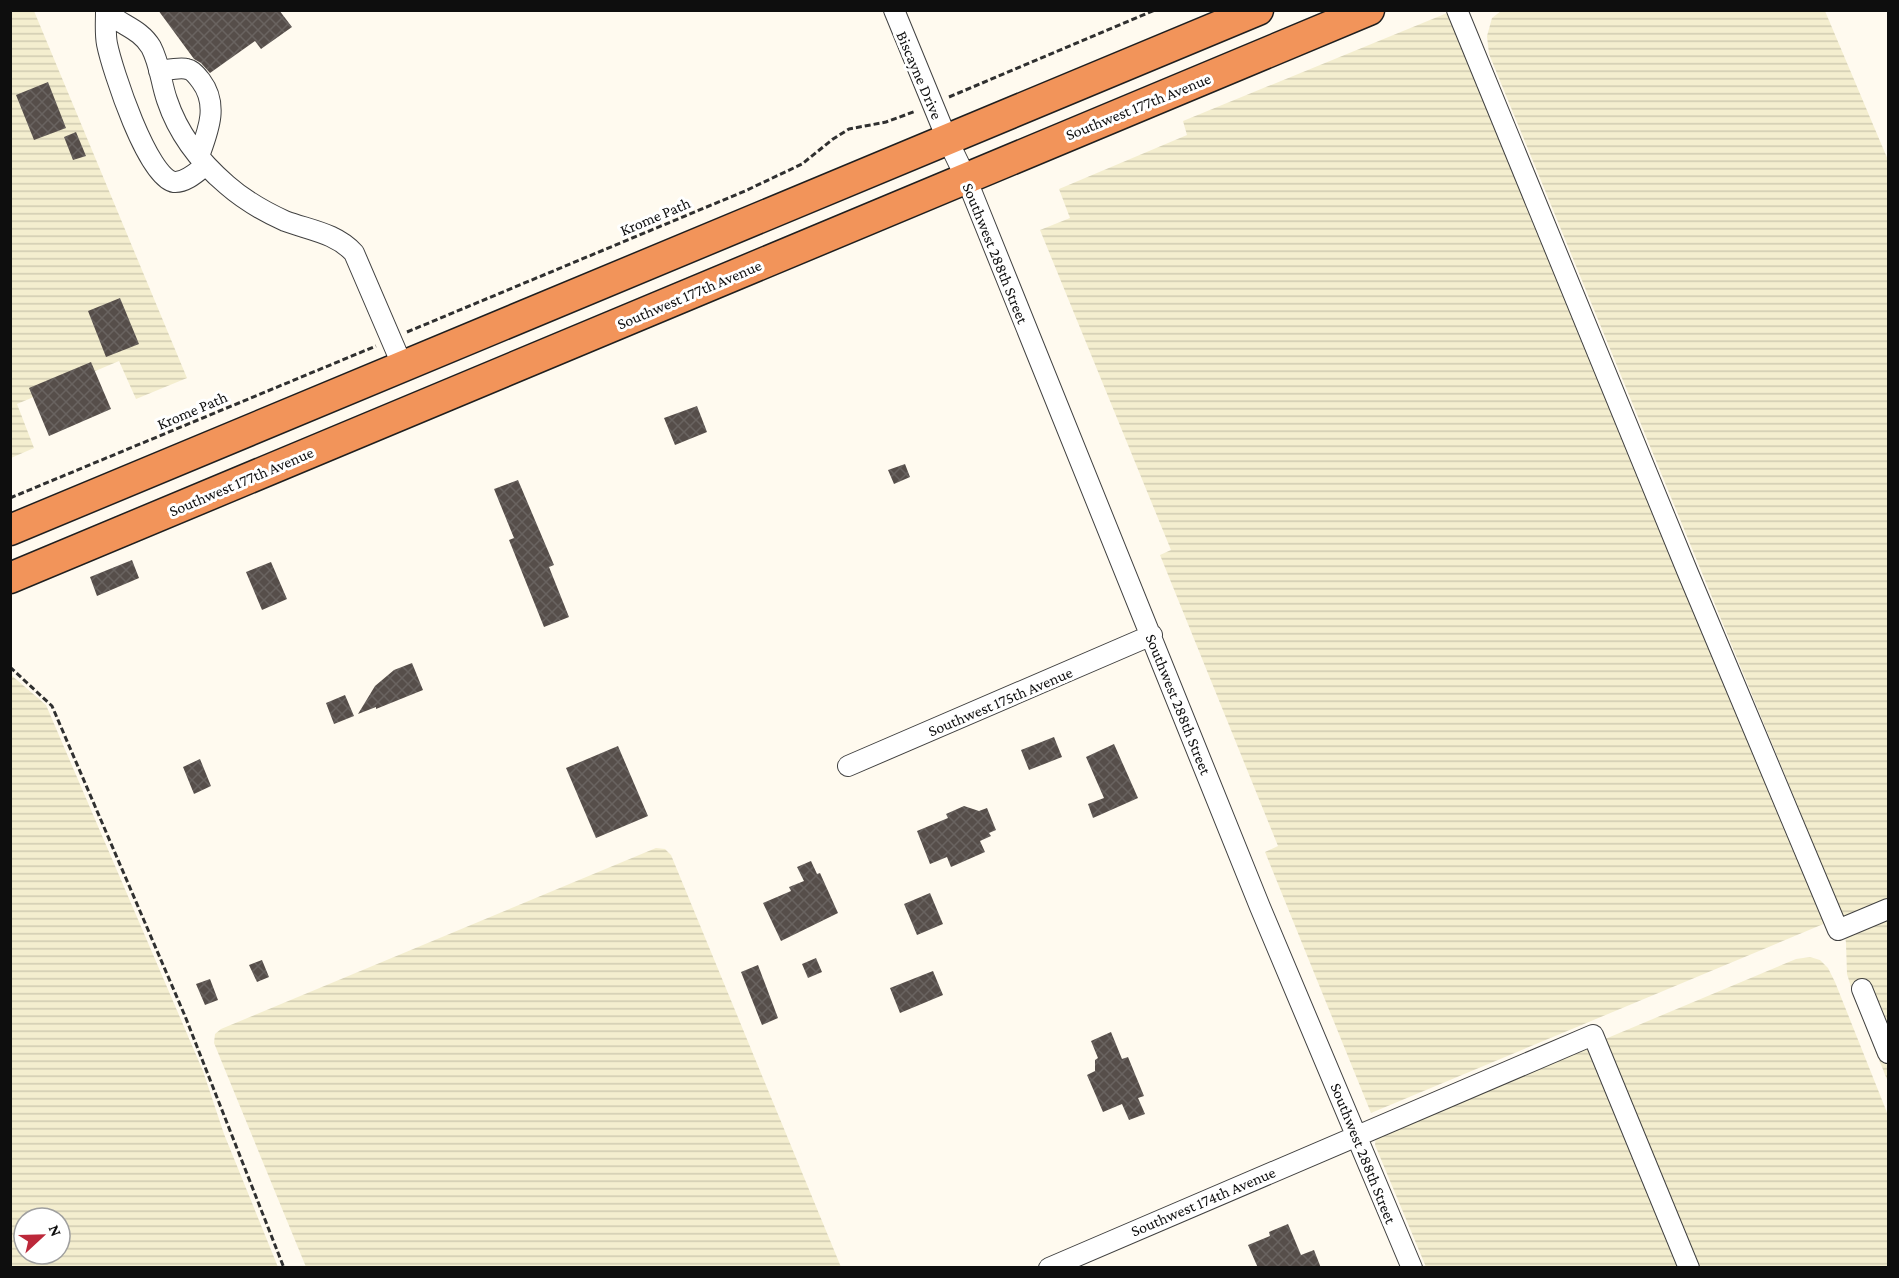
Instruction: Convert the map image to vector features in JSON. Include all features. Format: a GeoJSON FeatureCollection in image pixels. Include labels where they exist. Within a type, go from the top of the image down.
{"type":"FeatureCollection","features":[{"type":"Feature","properties":{"kind":"highway"},"geometry":{"type":"LineString","coordinates":[[10,530],[1258,10]]}},
{"type":"Feature","properties":{"kind":"highway","name":"Southwest 177th Avenue"},"geometry":{"type":"LineString","coordinates":[[10,578],[1368,10]]}},
{"type":"Feature","properties":{"kind":"highway"},"geometry":{"type":"LineString","coordinates":[[10,562],[29,538],[56,512]]}},
{"type":"Feature","properties":{"kind":"street","name":"Biscayne Drive"},"geometry":{"type":"LineString","coordinates":[[894,10],[947,139]]}},
{"type":"Feature","properties":{"kind":"street"},"geometry":{"type":"LineString","coordinates":[[1457,10],[1688,573],[1838,930],[1888,909]]}},
{"type":"Feature","properties":{"kind":"street"},"geometry":{"type":"LineString","coordinates":[[106,11],[106,43],[128,112],[159,172],[174,182],[183,181],[203,160],[212,113],[209,96],[197,75],[188,69],[159,71]]}},
{"type":"Feature","properties":{"kind":"street"},"geometry":{"type":"LineString","coordinates":[[106,11],[135,29],[144,38],[155,57],[166,98],[186,140],[228,187],[286,221],[329,235],[348,246],[354,253],[403,367]]}},
{"type":"Feature","properties":{"kind":"street","name":"Southwest 288th Street"},"geometry":{"type":"LineString","coordinates":[[947,139],[966,178],[1260,907],[1358,1135],[1412,1268]]}},
{"type":"Feature","properties":{"kind":"street","name":"Southwest 175th Avenue"},"geometry":{"type":"LineString","coordinates":[[848,766],[1152,635]]}},
{"type":"Feature","properties":{"kind":"street"},"geometry":{"type":"LineString","coordinates":[[1862,989],[1888,1053]]}},
{"type":"Feature","properties":{"kind":"street","name":"Southwest 174th Avenue"},"geometry":{"type":"LineString","coordinates":[[1049,1268],[1593,1035],[1689,1268]]}},
{"type":"Feature","properties":{"kind":"path"},"geometry":{"type":"LineString","coordinates":[[965,90],[1155,10]]}},
{"type":"Feature","properties":{"kind":"path","name":"Krome Path"},"geometry":{"type":"LineString","coordinates":[[401,335],[745,191],[801,164],[849,129],[886,122],[912,113]]}},
{"type":"Feature","properties":{"kind":"path","name":"Krome Path"},"geometry":{"type":"LineString","coordinates":[[10,498],[382,343]]}},
{"type":"Feature","properties":{"kind":"path"},"geometry":{"type":"LineString","coordinates":[[10,667],[52,706],[185,1016],[284,1268]]}},
{"type":"Feature","properties":{"kind":"shaded area"},"geometry":{"type":"Polygon","coordinates":[[[11,11],[34,11],[187,378],[136,399],[119,361],[17,404],[34,448],[11,458],[11,11]]]}},
{"type":"Feature","properties":{"kind":"shaded area"},"geometry":{"type":"Polygon","coordinates":[[[1452,11],[1833,920],[1371,1113],[1265,852],[1278,846],[1160,555],[1171,550],[1040,230],[1070,218],[1059,189],[1187,135],[1183,121],[1452,11]]]}},
{"type":"Feature","properties":{"kind":"shaded area"},"geometry":{"type":"Polygon","coordinates":[[[1501,11],[1825,11],[1888,160],[1888,1082],[1847,974],[1842,914],[1489,54],[1487,36],[1492,18],[1501,11]]]}},
{"type":"Feature","properties":{"kind":"shaded area"},"geometry":{"type":"Polygon","coordinates":[[[10,674],[46,705],[203,1071],[224,1134],[278,1267],[11,1267],[10,674]]]}},
{"type":"Feature","properties":{"kind":"shaded area"},"geometry":{"type":"Polygon","coordinates":[[[656,848],[665,849],[671,855],[841,1267],[306,1267],[214,1043],[215,1034],[221,1029],[656,848]]]}},
{"type":"Feature","properties":{"kind":"shaded area"},"geometry":{"type":"Polygon","coordinates":[[[1810,957],[1820,960],[1828,968],[1835,982],[1888,1115],[1888,1267],[1426,1267],[1375,1145],[1376,1135],[1796,959],[1810,957]]]}},
{"type":"Feature","properties":{"kind":"building"},"geometry":{"type":"Polygon","coordinates":[[[158,10],[279,10],[292,27],[261,49],[255,41],[210,73],[194,59],[158,10]]]}},
{"type":"Feature","properties":{"kind":"building"},"geometry":{"type":"Polygon","coordinates":[[[48,82],[66,128],[34,140],[16,95],[48,82]]]}},
{"type":"Feature","properties":{"kind":"building"},"geometry":{"type":"Polygon","coordinates":[[[76,132],[86,156],[73,160],[64,137],[76,132]]]}},
{"type":"Feature","properties":{"kind":"building"},"geometry":{"type":"Polygon","coordinates":[[[120,298],[139,344],[106,357],[88,311],[120,298]]]}},
{"type":"Feature","properties":{"kind":"building"},"geometry":{"type":"Polygon","coordinates":[[[91,362],[111,409],[49,436],[29,388],[91,362]]]}},
{"type":"Feature","properties":{"kind":"building"},"geometry":{"type":"Polygon","coordinates":[[[697,406],[707,432],[675,445],[664,418],[697,406]]]}},
{"type":"Feature","properties":{"kind":"building"},"geometry":{"type":"Polygon","coordinates":[[[905,464],[910,477],[894,484],[888,470],[905,464]]]}},
{"type":"Feature","properties":{"kind":"building"},"geometry":{"type":"Polygon","coordinates":[[[518,480],[554,565],[549,567],[569,617],[544,627],[509,540],[514,538],[494,489],[518,480]]]}},
{"type":"Feature","properties":{"kind":"building"},"geometry":{"type":"Polygon","coordinates":[[[132,560],[139,578],[97,596],[90,577],[132,560]]]}},
{"type":"Feature","properties":{"kind":"building"},"geometry":{"type":"Polygon","coordinates":[[[271,562],[287,599],[262,610],[246,572],[271,562]]]}},
{"type":"Feature","properties":{"kind":"building"},"geometry":{"type":"Polygon","coordinates":[[[412,663],[423,690],[358,714],[375,686],[394,670],[412,663]]]}},
{"type":"Feature","properties":{"kind":"building"},"geometry":{"type":"Polygon","coordinates":[[[345,695],[354,716],[334,724],[326,703],[345,695]]]}},
{"type":"Feature","properties":{"kind":"building"},"geometry":{"type":"Polygon","coordinates":[[[1054,737],[1062,757],[1029,770],[1021,750],[1054,737]]]}},
{"type":"Feature","properties":{"kind":"building"},"geometry":{"type":"Polygon","coordinates":[[[1114,744],[1138,798],[1093,818],[1088,804],[1104,798],[1086,757],[1114,744]]]}},
{"type":"Feature","properties":{"kind":"building"},"geometry":{"type":"Polygon","coordinates":[[[618,746],[648,816],[596,838],[566,768],[618,746]]]}},
{"type":"Feature","properties":{"kind":"building"},"geometry":{"type":"Polygon","coordinates":[[[200,759],[211,786],[194,794],[183,767],[200,759]]]}},
{"type":"Feature","properties":{"kind":"building"},"geometry":{"type":"Polygon","coordinates":[[[964,806],[979,811],[987,808],[996,830],[989,833],[991,836],[980,841],[985,852],[951,867],[947,857],[930,864],[917,831],[948,818],[946,814],[964,806]]]}},
{"type":"Feature","properties":{"kind":"building"},"geometry":{"type":"Polygon","coordinates":[[[811,861],[817,874],[820,873],[838,913],[781,941],[763,903],[791,891],[789,887],[804,881],[797,867],[811,861]]]}},
{"type":"Feature","properties":{"kind":"building"},"geometry":{"type":"Polygon","coordinates":[[[930,893],[943,924],[917,935],[904,904],[930,893]]]}},
{"type":"Feature","properties":{"kind":"building"},"geometry":{"type":"Polygon","coordinates":[[[816,958],[822,972],[808,978],[802,964],[816,958]]]}},
{"type":"Feature","properties":{"kind":"building"},"geometry":{"type":"Polygon","coordinates":[[[262,960],[269,977],[257,982],[249,965],[262,960]]]}},
{"type":"Feature","properties":{"kind":"building"},"geometry":{"type":"Polygon","coordinates":[[[758,965],[778,1018],[762,1025],[741,972],[758,965]]]}},
{"type":"Feature","properties":{"kind":"building"},"geometry":{"type":"Polygon","coordinates":[[[933,971],[943,995],[900,1013],[890,988],[933,971]]]}},
{"type":"Feature","properties":{"kind":"building"},"geometry":{"type":"Polygon","coordinates":[[[210,979],[218,1000],[205,1005],[196,984],[210,979]]]}},
{"type":"Feature","properties":{"kind":"building"},"geometry":{"type":"Polygon","coordinates":[[[1111,1032],[1122,1059],[1128,1057],[1144,1096],[1138,1098],[1145,1114],[1129,1120],[1122,1104],[1103,1112],[1087,1075],[1095,1071],[1095,1060],[1098,1058],[1091,1041],[1111,1032]]]}},
{"type":"Feature","properties":{"kind":"building"},"geometry":{"type":"Polygon","coordinates":[[[1288,1224],[1301,1255],[1314,1250],[1321,1268],[1258,1268],[1248,1245],[1270,1236],[1269,1232],[1288,1224]]]}}]}
